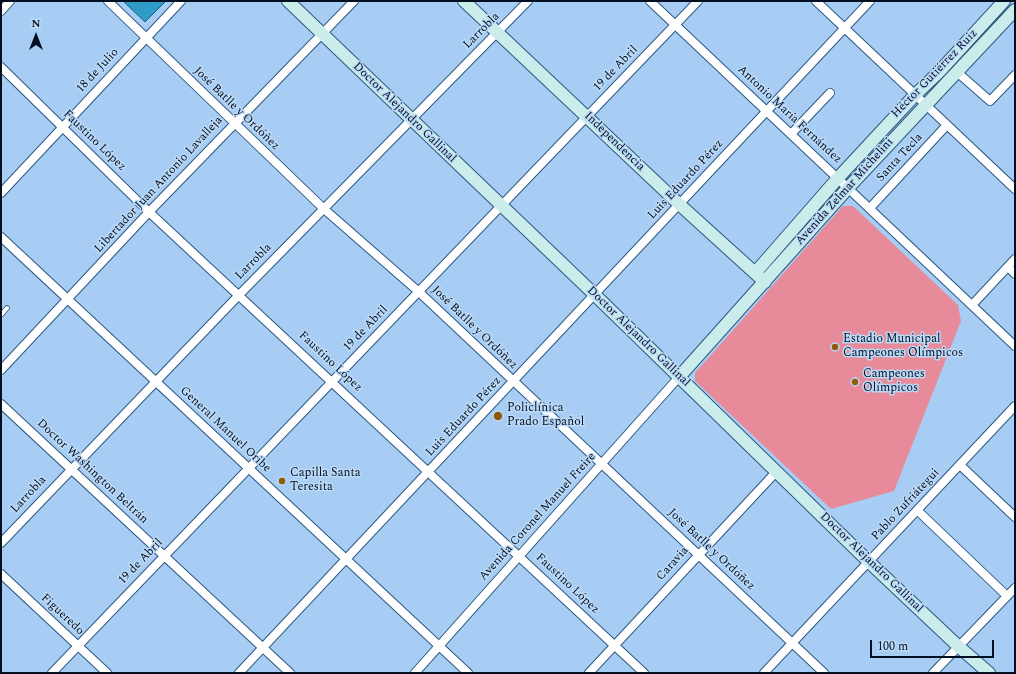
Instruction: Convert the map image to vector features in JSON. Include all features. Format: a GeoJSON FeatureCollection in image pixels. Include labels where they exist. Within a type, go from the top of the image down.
{"type":"FeatureCollection","features":[{"type":"Feature","properties":{"kind":"street"},"geometry":{"type":"LineString","coordinates":[[1,11],[10,1]]}},
{"type":"Feature","properties":{"kind":"street","name":"José Batlle y Ordóñez"},"geometry":{"type":"LineString","coordinates":[[108,1],[324,209],[418,292],[824,673]]}},
{"type":"Feature","properties":{"kind":"street","name":"18 de Julio"},"geometry":{"type":"LineString","coordinates":[[1,194],[181,1]]}},
{"type":"Feature","properties":{"kind":"street","name":"Doctor Alejandro Gallinal"},"geometry":{"type":"LineString","coordinates":[[288,1],[595,295],[869,562],[958,646],[989,673]]}},
{"type":"Feature","properties":{"kind":"street","name":"Libertador Juan Antonio Lavalleja"},"geometry":{"type":"LineString","coordinates":[[1,370],[234,123],[354,1]]}},
{"type":"Feature","properties":{"kind":"street","name":"Independencia"},"geometry":{"type":"LineString","coordinates":[[464,1],[680,205],[765,282]]}},
{"type":"Feature","properties":{"kind":"street","name":"Larrobla"},"geometry":{"type":"LineString","coordinates":[[1,543],[155,381],[528,1]]}},
{"type":"Feature","properties":{"kind":"street","name":"Antonio María Fernández"},"geometry":{"type":"LineString","coordinates":[[650,1],[1015,346]]}},
{"type":"Feature","properties":{"kind":"street","name":"19 de Abril"},"geometry":{"type":"LineString","coordinates":[[52,673],[698,1]]}},
{"type":"Feature","properties":{"kind":"street"},"geometry":{"type":"LineString","coordinates":[[816,1],[1015,189]]}},
{"type":"Feature","properties":{"kind":"street","name":"Luis Eduardo Pérez"},"geometry":{"type":"LineString","coordinates":[[239,673],[430,472],[870,1]]}},
{"type":"Feature","properties":{"kind":"street","name":"Héctor Gutiérrez Ruiz"},"geometry":{"type":"LineString","coordinates":[[754,273],[838,178],[1004,1]]}},
{"type":"Feature","properties":{"kind":"street","name":"Avenida Zelmar Michelini"},"geometry":{"type":"LineString","coordinates":[[679,377],[848,188],[925,104],[1015,10]]}},
{"type":"Feature","properties":{"kind":"street"},"geometry":{"type":"LineString","coordinates":[[955,53],[957,72]]}},
{"type":"Feature","properties":{"kind":"street","name":"Faustino López"},"geometry":{"type":"LineString","coordinates":[[1,67],[149,212],[333,381],[644,673]]}},
{"type":"Feature","properties":{"kind":"street"},"geometry":{"type":"LineString","coordinates":[[939,72],[957,72],[990,101],[1015,75]]}},
{"type":"Feature","properties":{"kind":"street"},"geometry":{"type":"LineString","coordinates":[[791,134],[830,93]]}},
{"type":"Feature","properties":{"kind":"street","name":"Santa Tecla"},"geometry":{"type":"LineString","coordinates":[[870,208],[947,125]]}},
{"type":"Feature","properties":{"kind":"street","name":"General Manuel Oribe"},"geometry":{"type":"LineString","coordinates":[[1,237],[468,673]]}},
{"type":"Feature","properties":{"kind":"street"},"geometry":{"type":"LineString","coordinates":[[972,304],[1015,259]]}},
{"type":"Feature","properties":{"kind":"street"},"geometry":{"type":"LineString","coordinates":[[1008,267],[1015,274]]}},
{"type":"Feature","properties":{"kind":"street","name":"Avenida Coronel Manuel Freire"},"geometry":{"type":"LineString","coordinates":[[415,673],[679,377]]}},
{"type":"Feature","properties":{"kind":"street","name":"Doctor Washington Beltrán"},"geometry":{"type":"LineString","coordinates":[[1,404],[290,673]]}},
{"type":"Feature","properties":{"kind":"street","name":"Pablo Zufriátegui"},"geometry":{"type":"LineString","coordinates":[[764,673],[1015,406]]}},
{"type":"Feature","properties":{"kind":"street"},"geometry":{"type":"LineString","coordinates":[[960,465],[1015,517]]}},
{"type":"Feature","properties":{"kind":"street","name":"Caravia"},"geometry":{"type":"LineString","coordinates":[[589,673],[698,554],[776,472]]}},
{"type":"Feature","properties":{"kind":"street"},"geometry":{"type":"LineString","coordinates":[[917,510],[1007,596]]}},
{"type":"Feature","properties":{"kind":"street","name":"Figueredo"},"geometry":{"type":"LineString","coordinates":[[1,574],[107,673]]}},
{"type":"Feature","properties":{"kind":"street"},"geometry":{"type":"LineString","coordinates":[[933,673],[1015,588]]}},
{"type":"Feature","properties":{"kind":"lane"},"geometry":{"type":"LineString","coordinates":[[1,315],[6,308]]}},
{"type":"Feature","properties":{"kind":"shaded area","name":"Estadio Municipal Campeones Olímpicos"},"geometry":{"type":"Polygon","coordinates":[[[843,206],[853,206],[958,305],[961,321],[894,491],[831,509],[695,381],[695,373],[843,206]]]}},
{"type":"Feature","properties":{"kind":"building"},"geometry":{"type":"Polygon","coordinates":[[[123,1],[166,1],[145,22],[123,1]]]}},
{"type":"Feature","properties":{"kind":"place","name":"Estadio Municipal Campeones Olímpicos"},"geometry":{"type":"Point","coordinates":[835,347]}},
{"type":"Feature","properties":{"kind":"place","name":"Campeones Olímpicos"},"geometry":{"type":"Point","coordinates":[855,382]}},
{"type":"Feature","properties":{"kind":"place","name":"Policlínica Prado Español"},"geometry":{"type":"Point","coordinates":[498,416]}},
{"type":"Feature","properties":{"kind":"place","name":"Capilla Santa Teresita"},"geometry":{"type":"Point","coordinates":[282,481]}}]}
